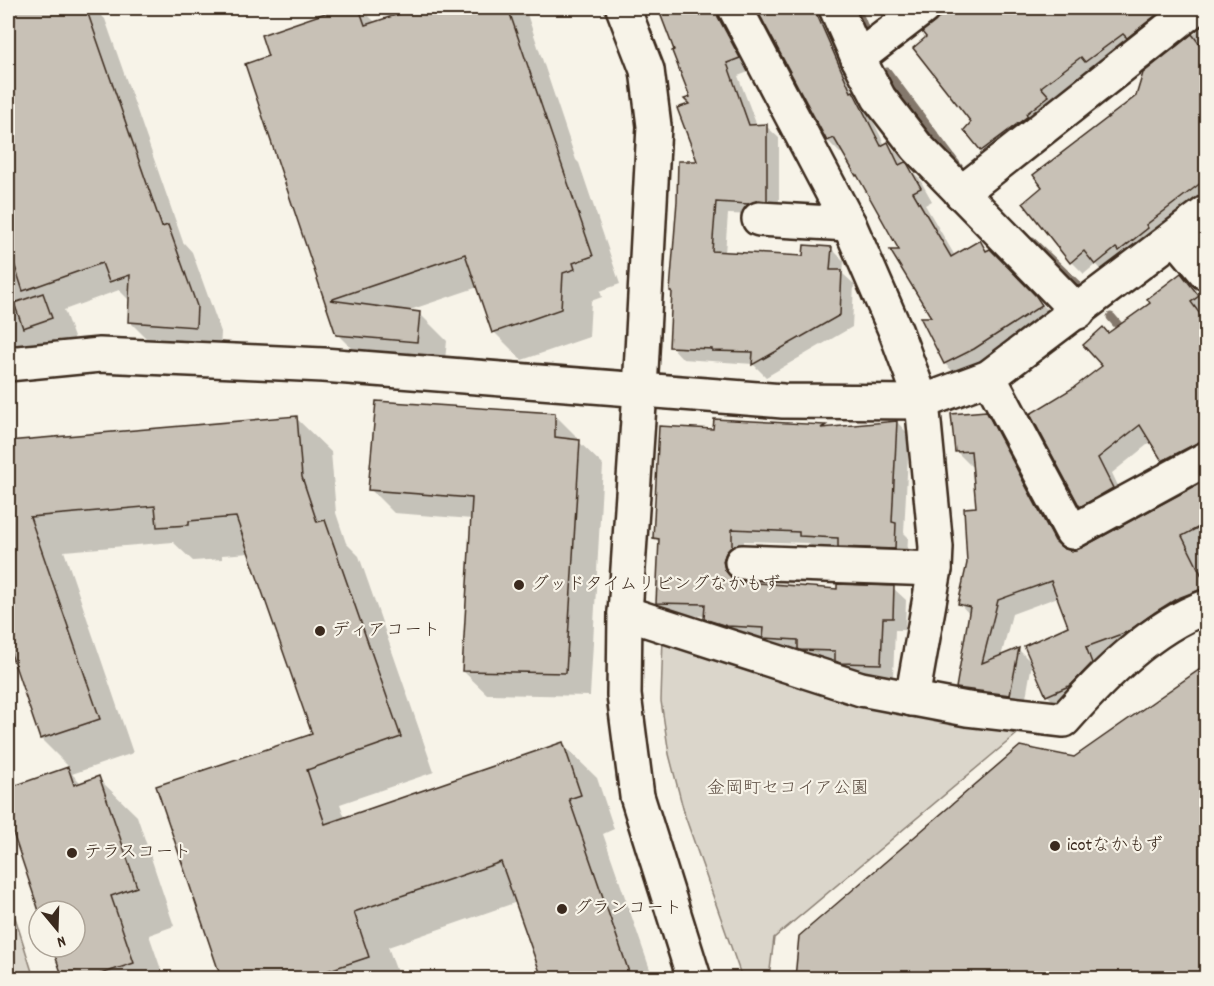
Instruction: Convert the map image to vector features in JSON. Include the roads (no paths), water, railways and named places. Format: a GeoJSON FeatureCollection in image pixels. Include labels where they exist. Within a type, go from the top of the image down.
{"type":"FeatureCollection","features":[{"type":"Feature","properties":{"kind":"street"},"geometry":{"type":"LineString","coordinates":[[623,8],[647,70],[654,126],[625,613],[624,695],[637,796],[694,978]]}},
{"type":"Feature","properties":{"kind":"street"},"geometry":{"type":"LineString","coordinates":[[735,8],[849,224],[896,332],[922,402],[936,547],[935,569],[912,699]]}},
{"type":"Feature","properties":{"kind":"street"},"geometry":{"type":"LineString","coordinates":[[836,8],[879,98],[917,147],[1078,312]]}},
{"type":"Feature","properties":{"kind":"street"},"geometry":{"type":"LineString","coordinates":[[858,58],[923,8]]}},
{"type":"Feature","properties":{"kind":"street"},"geometry":{"type":"LineString","coordinates":[[961,193],[1195,8]]}},
{"type":"Feature","properties":{"kind":"street"},"geometry":{"type":"LineString","coordinates":[[8,364],[100,355],[323,365],[783,401],[922,402],[989,377],[1078,312],[1206,213]]}},
{"type":"Feature","properties":{"kind":"street"},"geometry":{"type":"LineString","coordinates":[[759,219],[849,224]]}},
{"type":"Feature","properties":{"kind":"street"},"geometry":{"type":"LineString","coordinates":[[1176,237],[1206,273]]}},
{"type":"Feature","properties":{"kind":"street"},"geometry":{"type":"LineString","coordinates":[[989,377],[1072,532],[1206,459]]}},
{"type":"Feature","properties":{"kind":"street"},"geometry":{"type":"LineString","coordinates":[[742,562],[935,569]]}},
{"type":"Feature","properties":{"kind":"street"},"geometry":{"type":"LineString","coordinates":[[625,613],[861,689],[967,709],[1064,720],[1136,647],[1206,607]]}},
{"type":"Feature","properties":{"kind":"waterway"},"geometry":{"type":"LineString","coordinates":[[856,8],[865,30]]}},
{"type":"Feature","properties":{"kind":"waterway"},"geometry":{"type":"LineString","coordinates":[[887,72],[961,171]]}},
{"type":"Feature","properties":{"kind":"waterway"},"geometry":{"type":"LineString","coordinates":[[1032,242],[1076,284]]}},
{"type":"Feature","properties":{"kind":"waterway"},"geometry":{"type":"LineString","coordinates":[[1111,317],[1125,333]]}},
{"type":"Feature","properties":{"kind":"place","name":"グッドタイムリビングなかもず"},"geometry":{"type":"Point","coordinates":[519,585]}},
{"type":"Feature","properties":{"kind":"place","name":"ディアコート"},"geometry":{"type":"Point","coordinates":[320,631]}},
{"type":"Feature","properties":{"kind":"place","name":"icotなかもず"},"geometry":{"type":"Point","coordinates":[1055,846]}},
{"type":"Feature","properties":{"kind":"place","name":"テラスコート"},"geometry":{"type":"Point","coordinates":[72,853]}},
{"type":"Feature","properties":{"kind":"place","name":"グランコート"},"geometry":{"type":"Point","coordinates":[562,909]}},
{"type":"Feature","properties":{"kind":"park label","name":"金岡町セコイア公園"},"geometry":{"type":"Point","coordinates":[788,789]}}]}
